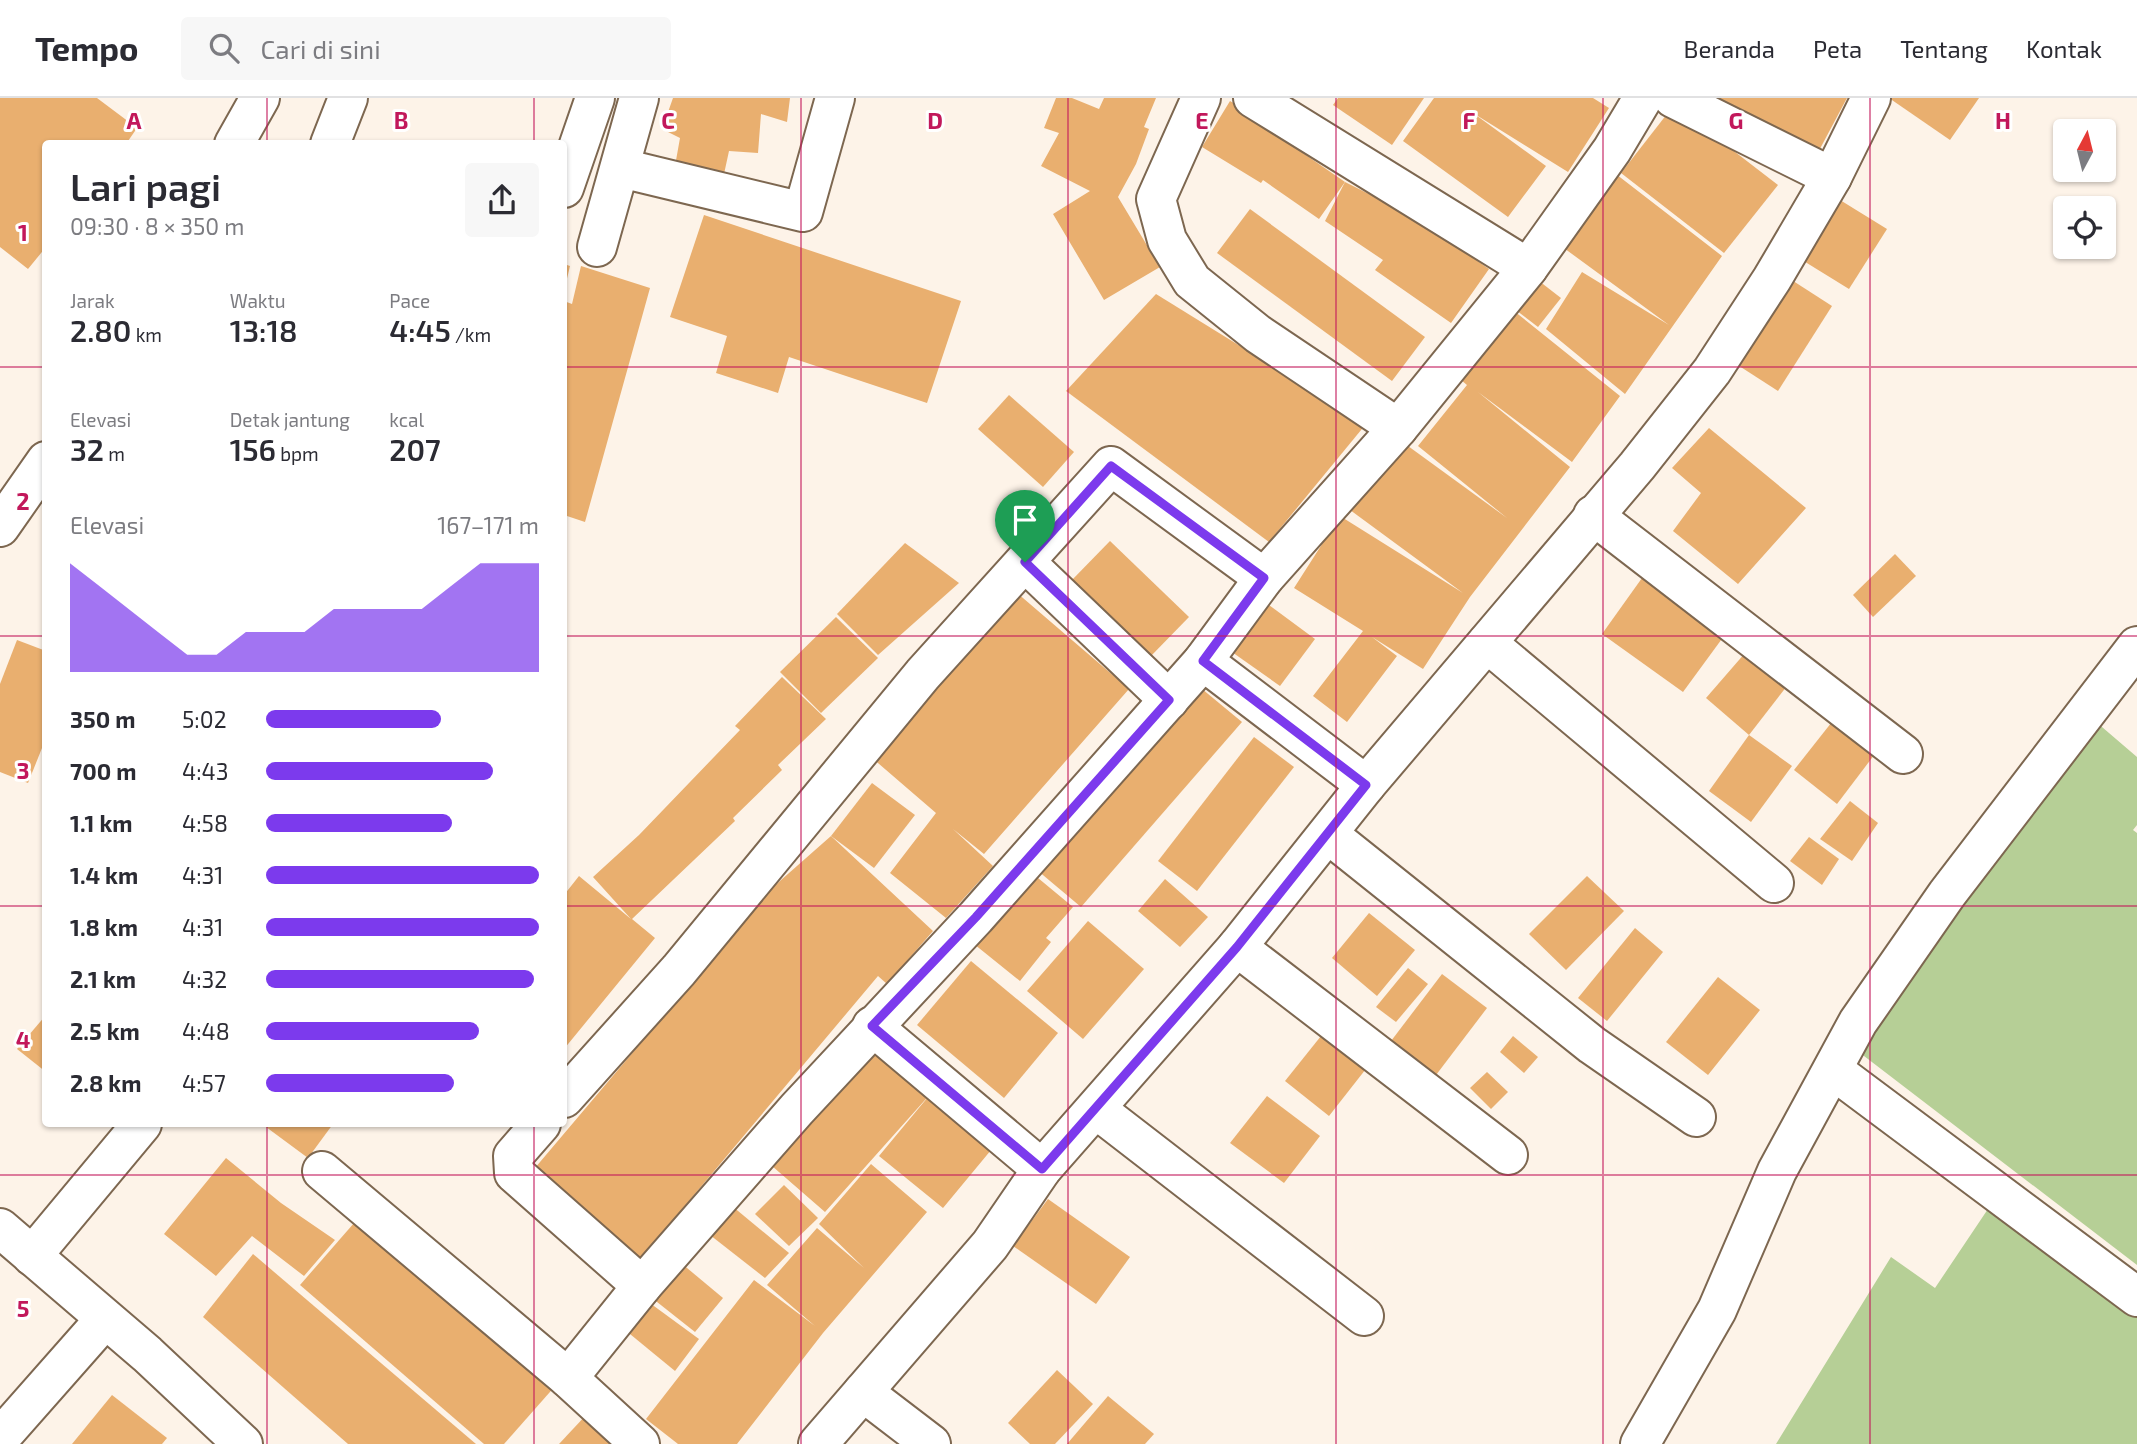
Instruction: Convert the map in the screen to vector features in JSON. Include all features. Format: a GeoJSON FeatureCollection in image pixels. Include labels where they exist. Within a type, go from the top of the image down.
{"type":"FeatureCollection","features":[{"type":"Feature","properties":{"kind":"street"},"geometry":{"type":"LineString","coordinates":[[236,140],[260,98]]}},
{"type":"Feature","properties":{"kind":"street"},"geometry":{"type":"LineString","coordinates":[[332,140],[348,98]]}},
{"type":"Feature","properties":{"kind":"street"},"geometry":{"type":"LineString","coordinates":[[567,180],[596,98]]}},
{"type":"Feature","properties":{"kind":"street"},"geometry":{"type":"LineString","coordinates":[[597,247],[639,98]]}},
{"type":"Feature","properties":{"kind":"street"},"geometry":{"type":"LineString","coordinates":[[621,168],[803,212],[835,98]]}},
{"type":"Feature","properties":{"kind":"street"},"geometry":{"type":"LineString","coordinates":[[1201,98],[1156,199],[1159,219],[1173,250],[1192,281],[1258,334],[1398,428]]}},
{"type":"Feature","properties":{"kind":"street"},"geometry":{"type":"LineString","coordinates":[[1253,98],[1528,268]]}},
{"type":"Feature","properties":{"kind":"street"},"geometry":{"type":"LineString","coordinates":[[568,1378],[642,1286],[872,1026],[976,917],[1203,661],[1264,578],[1398,428],[1528,268],[1612,150],[1643,98]]}},
{"type":"Feature","properties":{"kind":"street"},"geometry":{"type":"LineString","coordinates":[[1673,98],[1832,177]]}},
{"type":"Feature","properties":{"kind":"street"},"geometry":{"type":"LineString","coordinates":[[818,1444],[990,1245],[1042,1169],[1237,947],[1366,785],[1594,516],[1712,371],[1772,279],[1832,177],[1871,98]]}},
{"type":"Feature","properties":{"kind":"street"},"geometry":{"type":"LineString","coordinates":[[567,1095],[679,970],[923,674],[1111,466],[1264,578]]}},
{"type":"Feature","properties":{"kind":"street"},"geometry":{"type":"LineString","coordinates":[[0,527],[42,467]]}},
{"type":"Feature","properties":{"kind":"street"},"geometry":{"type":"LineString","coordinates":[[1594,516],[1903,754]]}},
{"type":"Feature","properties":{"kind":"street"},"geometry":{"type":"LineString","coordinates":[[1025,562],[1169,700]]}},
{"type":"Feature","properties":{"kind":"street"},"geometry":{"type":"LineString","coordinates":[[1487,643],[1774,883]]}},
{"type":"Feature","properties":{"kind":"street"},"geometry":{"type":"LineString","coordinates":[[1640,1444],[1717,1310],[1777,1171],[1858,1022],[1947,894],[2137,646]]}},
{"type":"Feature","properties":{"kind":"street"},"geometry":{"type":"LineString","coordinates":[[1203,661],[1366,785]]}},
{"type":"Feature","properties":{"kind":"street"},"geometry":{"type":"LineString","coordinates":[[1328,834],[1592,1045],[1696,1117]]}},
{"type":"Feature","properties":{"kind":"street"},"geometry":{"type":"LineString","coordinates":[[1237,947],[1508,1155]]}},
{"type":"Feature","properties":{"kind":"street"},"geometry":{"type":"LineString","coordinates":[[872,1026],[1042,1169]]}},
{"type":"Feature","properties":{"kind":"street"},"geometry":{"type":"LineString","coordinates":[[1833,1070],[2137,1297]]}},
{"type":"Feature","properties":{"kind":"street"},"geometry":{"type":"LineString","coordinates":[[1096,1109],[1364,1316]]}},
{"type":"Feature","properties":{"kind":"street"},"geometry":{"type":"LineString","coordinates":[[32,1256],[140,1127]]}},
{"type":"Feature","properties":{"kind":"street"},"geometry":{"type":"LineString","coordinates":[[538,1127],[513,1156],[514,1173],[642,1286]]}},
{"type":"Feature","properties":{"kind":"street"},"geometry":{"type":"LineString","coordinates":[[322,1171],[568,1378],[639,1444]]}},
{"type":"Feature","properties":{"kind":"street"},"geometry":{"type":"LineString","coordinates":[[0,1228],[243,1444]]}},
{"type":"Feature","properties":{"kind":"street"},"geometry":{"type":"LineString","coordinates":[[0,1438],[105,1319]]}},
{"type":"Feature","properties":{"kind":"street"},"geometry":{"type":"LineString","coordinates":[[863,1392],[931,1444]]}},
{"type":"Feature","properties":{"kind":"green space"},"geometry":{"type":"Polygon","coordinates":[[[2074,703],[2137,757],[2137,825],[2133,830],[2137,833],[2137,1265],[1851,1046],[2074,703]]]}},
{"type":"Feature","properties":{"kind":"green space"},"geometry":{"type":"Polygon","coordinates":[[[1992,1203],[2137,1316],[2137,1444],[1776,1444],[1891,1257],[1935,1288],[1992,1203]]]}},
{"type":"Feature","properties":{"kind":"building"},"geometry":{"type":"Polygon","coordinates":[[[0,98],[97,98],[137,128],[129,140],[42,140],[42,252],[28,269],[0,247],[0,98]]]}},
{"type":"Feature","properties":{"kind":"building"},"geometry":{"type":"Polygon","coordinates":[[[673,98],[790,98],[787,122],[761,114],[758,153],[729,151],[724,174],[675,166],[680,138],[662,129],[673,98]]]}},
{"type":"Feature","properties":{"kind":"building"},"geometry":{"type":"Polygon","coordinates":[[[1056,98],[1072,98],[1099,109],[1104,98],[1156,98],[1144,127],[1149,129],[1136,164],[1118,197],[1160,267],[1104,300],[1053,214],[1090,191],[1041,166],[1059,133],[1044,128],[1056,98]]]}},
{"type":"Feature","properties":{"kind":"building"},"geometry":{"type":"Polygon","coordinates":[[[1338,98],[1424,98],[1392,145],[1333,105],[1338,98]]]}},
{"type":"Feature","properties":{"kind":"building"},"geometry":{"type":"Polygon","coordinates":[[[1434,98],[1593,98],[1609,108],[1568,172],[1473,113],[1546,166],[1508,217],[1403,141],[1434,98]]]}},
{"type":"Feature","properties":{"kind":"building"},"geometry":{"type":"Polygon","coordinates":[[[1705,98],[1847,98],[1814,160],[1705,98]]]}},
{"type":"Feature","properties":{"kind":"building"},"geometry":{"type":"Polygon","coordinates":[[[1889,98],[1979,98],[1950,140],[1889,98]]]}},
{"type":"Feature","properties":{"kind":"building"},"geometry":{"type":"Polygon","coordinates":[[[1230,101],[1290,137],[1287,142],[1345,182],[1319,219],[1263,180],[1261,183],[1202,147],[1230,101]]]}},
{"type":"Feature","properties":{"kind":"building"},"geometry":{"type":"Polygon","coordinates":[[[1674,105],[1778,185],[1724,253],[1621,173],[1674,105]]]}},
{"type":"Feature","properties":{"kind":"building"},"geometry":{"type":"Polygon","coordinates":[[[1612,171],[1722,256],[1625,394],[1546,329],[1582,272],[1669,325],[1557,243],[1612,171]]]}},
{"type":"Feature","properties":{"kind":"building"},"geometry":{"type":"Polygon","coordinates":[[[1345,182],[1413,216],[1489,269],[1451,323],[1375,270],[1383,260],[1325,221],[1345,182]]]}},
{"type":"Feature","properties":{"kind":"building"},"geometry":{"type":"Polygon","coordinates":[[[1840,200],[1887,229],[1849,289],[1802,260],[1840,200]]]}},
{"type":"Feature","properties":{"kind":"building"},"geometry":{"type":"Polygon","coordinates":[[[1250,209],[1425,337],[1392,381],[1217,253],[1250,209]]]}},
{"type":"Feature","properties":{"kind":"building"},"geometry":{"type":"Polygon","coordinates":[[[704,215],[961,301],[927,403],[789,357],[778,393],[716,373],[727,336],[670,317],[704,215]]]}},
{"type":"Feature","properties":{"kind":"building"},"geometry":{"type":"Polygon","coordinates":[[[581,266],[650,288],[585,522],[567,516],[567,302],[572,304],[581,266]]]}},
{"type":"Feature","properties":{"kind":"building"},"geometry":{"type":"Polygon","coordinates":[[[1530,274],[1561,298],[1538,327],[1508,304],[1530,274]]]}},
{"type":"Feature","properties":{"kind":"building"},"geometry":{"type":"Polygon","coordinates":[[[1787,277],[1832,306],[1778,391],[1733,362],[1787,277]]]}},
{"type":"Feature","properties":{"kind":"building"},"geometry":{"type":"Polygon","coordinates":[[[1156,294],[1366,424],[1269,542],[1066,391],[1156,294]]]}},
{"type":"Feature","properties":{"kind":"building"},"geometry":{"type":"Polygon","coordinates":[[[1514,311],[1620,396],[1572,462],[1478,392],[1570,467],[1470,597],[1423,669],[1372,637],[1397,656],[1347,722],[1313,696],[1363,631],[1294,588],[1340,516],[1463,593],[1346,507],[1397,438],[1507,518],[1418,446],[1467,385],[1461,380],[1514,311]]]}},
{"type":"Feature","properties":{"kind":"building"},"geometry":{"type":"Polygon","coordinates":[[[1009,395],[1074,452],[1043,487],[978,429],[1009,395]]]}},
{"type":"Feature","properties":{"kind":"building"},"geometry":{"type":"Polygon","coordinates":[[[1709,428],[1806,508],[1738,584],[1673,531],[1701,493],[1672,468],[1709,428]]]}},
{"type":"Feature","properties":{"kind":"building"},"geometry":{"type":"Polygon","coordinates":[[[1110,541],[1189,617],[1150,657],[1071,581],[1110,541]]]}},
{"type":"Feature","properties":{"kind":"building"},"geometry":{"type":"Polygon","coordinates":[[[905,543],[959,583],[878,655],[837,614],[905,543]]]}},
{"type":"Feature","properties":{"kind":"building"},"geometry":{"type":"Polygon","coordinates":[[[1895,554],[1916,576],[1873,617],[1853,595],[1895,554]]]}},
{"type":"Feature","properties":{"kind":"building"},"geometry":{"type":"Polygon","coordinates":[[[1642,578],[1724,636],[1683,692],[1602,634],[1642,578]]]}},
{"type":"Feature","properties":{"kind":"building"},"geometry":{"type":"Polygon","coordinates":[[[1009,586],[1129,689],[984,854],[953,829],[993,866],[946,918],[890,873],[936,813],[864,751],[1009,586]]]}},
{"type":"Feature","properties":{"kind":"building"},"geometry":{"type":"Polygon","coordinates":[[[1258,597],[1315,639],[1280,686],[1222,645],[1258,597]]]}},
{"type":"Feature","properties":{"kind":"building"},"geometry":{"type":"Polygon","coordinates":[[[836,617],[878,658],[821,713],[780,672],[836,617]]]}},
{"type":"Feature","properties":{"kind":"building"},"geometry":{"type":"Polygon","coordinates":[[[17,640],[42,649],[42,748],[28,783],[0,772],[0,684],[17,640]]]}},
{"type":"Feature","properties":{"kind":"building"},"geometry":{"type":"Polygon","coordinates":[[[1752,645],[1794,677],[1749,735],[1706,698],[1752,645]]]}},
{"type":"Feature","properties":{"kind":"building"},"geometry":{"type":"Polygon","coordinates":[[[782,677],[826,719],[778,765],[782,770],[733,818],[735,821],[632,919],[655,938],[567,1045],[567,891],[579,876],[631,919],[593,877],[639,835],[740,730],[735,726],[782,677]]]}},
{"type":"Feature","properties":{"kind":"building"},"geometry":{"type":"Polygon","coordinates":[[[1196,684],[1242,722],[1081,907],[1037,870],[1196,684]]]}},
{"type":"Feature","properties":{"kind":"building"},"geometry":{"type":"Polygon","coordinates":[[[1839,713],[1881,746],[1837,804],[1794,770],[1839,713]]]}},
{"type":"Feature","properties":{"kind":"building"},"geometry":{"type":"Polygon","coordinates":[[[1749,735],[1792,766],[1751,822],[1709,791],[1749,735]]]}},
{"type":"Feature","properties":{"kind":"building"},"geometry":{"type":"Polygon","coordinates":[[[1254,737],[1294,767],[1197,891],[1158,861],[1254,737]]]}},
{"type":"Feature","properties":{"kind":"building"},"geometry":{"type":"Polygon","coordinates":[[[872,783],[915,815],[874,868],[831,836],[872,783]]]}},
{"type":"Feature","properties":{"kind":"building"},"geometry":{"type":"Polygon","coordinates":[[[1850,801],[1878,823],[1852,861],[1820,839],[1850,801]]]}},
{"type":"Feature","properties":{"kind":"building"},"geometry":{"type":"Polygon","coordinates":[[[831,836],[933,931],[887,984],[878,976],[636,1264],[529,1175],[772,888],[831,836]]]}},
{"type":"Feature","properties":{"kind":"building"},"geometry":{"type":"Polygon","coordinates":[[[1809,837],[1839,859],[1822,885],[1790,861],[1809,837]]]}},
{"type":"Feature","properties":{"kind":"building"},"geometry":{"type":"Polygon","coordinates":[[[1032,873],[1073,907],[1046,938],[1051,942],[1020,981],[969,940],[1032,873]]]}},
{"type":"Feature","properties":{"kind":"building"},"geometry":{"type":"Polygon","coordinates":[[[1587,876],[1624,911],[1566,970],[1529,934],[1587,876]]]}},
{"type":"Feature","properties":{"kind":"building"},"geometry":{"type":"Polygon","coordinates":[[[1165,879],[1208,917],[1180,947],[1138,911],[1165,879]]]}},
{"type":"Feature","properties":{"kind":"building"},"geometry":{"type":"Polygon","coordinates":[[[1369,913],[1415,950],[1377,996],[1332,958],[1369,913]]]}},
{"type":"Feature","properties":{"kind":"building"},"geometry":{"type":"Polygon","coordinates":[[[1088,921],[1144,969],[1083,1039],[1027,991],[1088,921]]]}},
{"type":"Feature","properties":{"kind":"building"},"geometry":{"type":"Polygon","coordinates":[[[1635,928],[1663,952],[1607,1021],[1578,998],[1635,928]]]}},
{"type":"Feature","properties":{"kind":"building"},"geometry":{"type":"Polygon","coordinates":[[[971,961],[1058,1033],[1004,1098],[917,1025],[971,961]]]}},
{"type":"Feature","properties":{"kind":"building"},"geometry":{"type":"Polygon","coordinates":[[[1408,968],[1428,984],[1396,1022],[1376,1007],[1408,968]]]}},
{"type":"Feature","properties":{"kind":"building"},"geometry":{"type":"Polygon","coordinates":[[[1442,974],[1487,1008],[1433,1079],[1388,1045],[1442,974]]]}},
{"type":"Feature","properties":{"kind":"building"},"geometry":{"type":"Polygon","coordinates":[[[1718,977],[1760,1010],[1708,1075],[1666,1042],[1718,977]]]}},
{"type":"Feature","properties":{"kind":"building"},"geometry":{"type":"Polygon","coordinates":[[[42,1020],[42,1069],[17,1049],[42,1020]]]}},
{"type":"Feature","properties":{"kind":"building"},"geometry":{"type":"Polygon","coordinates":[[[1325,1031],[1369,1065],[1329,1116],[1285,1081],[1325,1031]]]}},
{"type":"Feature","properties":{"kind":"building"},"geometry":{"type":"Polygon","coordinates":[[[874,1035],[1001,1138],[943,1208],[879,1156],[933,1091],[825,1212],[764,1159],[874,1035]]]}},
{"type":"Feature","properties":{"kind":"building"},"geometry":{"type":"Polygon","coordinates":[[[1513,1036],[1538,1057],[1524,1073],[1500,1052],[1513,1036]]]}},
{"type":"Feature","properties":{"kind":"building"},"geometry":{"type":"Polygon","coordinates":[[[1487,1072],[1508,1092],[1491,1109],[1470,1088],[1487,1072]]]}},
{"type":"Feature","properties":{"kind":"building"},"geometry":{"type":"Polygon","coordinates":[[[1267,1096],[1320,1136],[1284,1183],[1230,1143],[1267,1096]]]}},
{"type":"Feature","properties":{"kind":"building"},"geometry":{"type":"Polygon","coordinates":[[[266,1127],[331,1127],[308,1158],[266,1127]]]}},
{"type":"Feature","properties":{"kind":"building"},"geometry":{"type":"Polygon","coordinates":[[[226,1158],[281,1203],[335,1240],[304,1276],[252,1236],[216,1276],[164,1234],[226,1158]]]}},
{"type":"Feature","properties":{"kind":"building"},"geometry":{"type":"Polygon","coordinates":[[[871,1164],[927,1212],[823,1333],[737,1444],[678,1444],[646,1419],[754,1280],[815,1326],[767,1285],[817,1228],[864,1268],[819,1224],[871,1164]]]}},
{"type":"Feature","properties":{"kind":"building"},"geometry":{"type":"Polygon","coordinates":[[[784,1185],[818,1218],[789,1246],[755,1214],[784,1185]]]}},
{"type":"Feature","properties":{"kind":"building"},"geometry":{"type":"Polygon","coordinates":[[[1048,1199],[1130,1257],[1096,1304],[1013,1246],[1048,1199]]]}},
{"type":"Feature","properties":{"kind":"building"},"geometry":{"type":"Polygon","coordinates":[[[732,1206],[789,1253],[765,1278],[710,1235],[732,1206]]]}},
{"type":"Feature","properties":{"kind":"building"},"geometry":{"type":"Polygon","coordinates":[[[361,1215],[557,1384],[504,1444],[484,1444],[300,1285],[361,1215]]]}},
{"type":"Feature","properties":{"kind":"building"},"geometry":{"type":"Polygon","coordinates":[[[253,1254],[476,1444],[348,1444],[203,1317],[253,1254]]]}},
{"type":"Feature","properties":{"kind":"building"},"geometry":{"type":"Polygon","coordinates":[[[681,1263],[723,1298],[695,1332],[652,1298],[681,1263]]]}},
{"type":"Feature","properties":{"kind":"building"},"geometry":{"type":"Polygon","coordinates":[[[643,1298],[699,1339],[675,1371],[619,1325],[643,1298]]]}},
{"type":"Feature","properties":{"kind":"building"},"geometry":{"type":"Polygon","coordinates":[[[1057,1370],[1093,1404],[1055,1444],[1030,1444],[1008,1423],[1057,1370]]]}},
{"type":"Feature","properties":{"kind":"building"},"geometry":{"type":"Polygon","coordinates":[[[112,1395],[167,1438],[162,1444],[72,1444],[112,1395]]]}},
{"type":"Feature","properties":{"kind":"building"},"geometry":{"type":"Polygon","coordinates":[[[1108,1396],[1154,1434],[1145,1444],[1067,1444],[1108,1396]]]}},
{"type":"Feature","properties":{"kind":"building"},"geometry":{"type":"Polygon","coordinates":[[[587,1414],[618,1444],[559,1444],[587,1414]]]}},
{"type":"Feature","properties":{"kind":"route"},"geometry":{"type":"LineString","coordinates":[[1111,466],[1264,578],[1203,661],[1366,785],[1237,947],[1042,1169],[872,1026],[976,917],[1169,700],[1025,562],[1111,466]]}}]}
